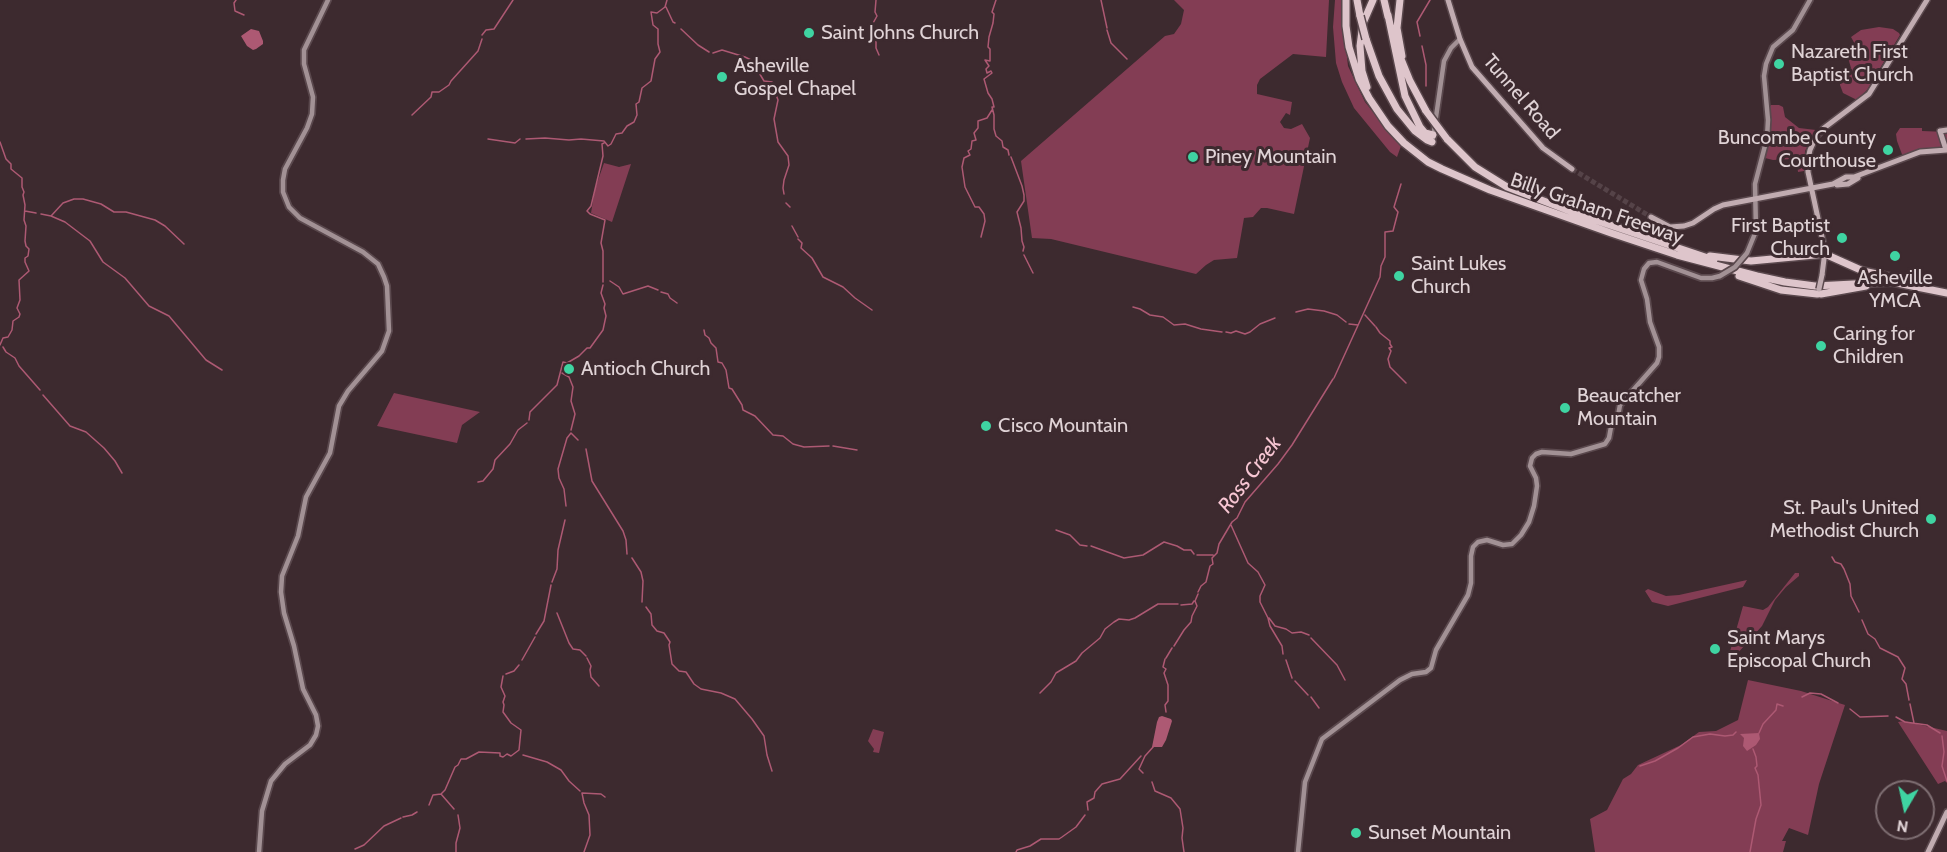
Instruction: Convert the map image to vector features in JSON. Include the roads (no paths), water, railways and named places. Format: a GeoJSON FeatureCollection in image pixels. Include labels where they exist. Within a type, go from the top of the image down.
{"type":"FeatureCollection","features":[{"type":"Feature","properties":{"kind":"highway","name":"Billy Graham Freeway"},"geometry":{"type":"LineString","coordinates":[[1346,0],[1348,40],[1355,69],[1369,98],[1382,118],[1404,143],[1442,169],[1490,190],[1677,255],[1757,276],[1805,285],[1896,280]]}},
{"type":"Feature","properties":{"kind":"highway"},"geometry":{"type":"LineString","coordinates":[[1357,0],[1365,39],[1379,76],[1398,109],[1416,131],[1433,138]]}},
{"type":"Feature","properties":{"kind":"highway"},"geometry":{"type":"LineString","coordinates":[[1372,0],[1360,39],[1360,60],[1366,86],[1382,118]]}},
{"type":"Feature","properties":{"kind":"highway","name":"Billy Graham Freeway"},"geometry":{"type":"LineString","coordinates":[[1384,0],[1399,54],[1413,88],[1426,111],[1447,139],[1475,167],[1507,187],[1592,219],[1766,274],[1826,282],[1896,280],[1947,291]]}},
{"type":"Feature","properties":{"kind":"highway"},"geometry":{"type":"LineString","coordinates":[[1400,0],[1398,35],[1404,67]]}},
{"type":"Feature","properties":{"kind":"highway"},"geometry":{"type":"LineString","coordinates":[[1388,15],[1405,96],[1420,127],[1433,138]]}},
{"type":"Feature","properties":{"kind":"highway"},"geometry":{"type":"LineString","coordinates":[[1704,256],[1751,261],[1825,254],[1863,271],[1896,280]]}},
{"type":"Feature","properties":{"kind":"highway"},"geometry":{"type":"LineString","coordinates":[[1677,255],[1774,288],[1819,292],[1896,280]]}},
{"type":"Feature","properties":{"kind":"highway","name":"Billy Graham Freeway"},"geometry":{"type":"LineString","coordinates":[[1915,284],[1947,291]]}},
{"type":"Feature","properties":{"kind":"main road"},"geometry":{"type":"LineString","coordinates":[[259,852],[262,811],[271,781],[281,768],[310,745],[318,726],[316,715],[303,688],[284,614],[281,592],[282,576],[298,536],[306,498],[330,453],[339,406],[382,351],[389,331],[387,286],[378,264],[363,252],[300,218],[289,207],[283,192],[285,169],[312,114],[313,97],[304,64],[304,50],[328,0]]}},
{"type":"Feature","properties":{"kind":"main road","name":"Tunnel Road"},"geometry":{"type":"LineString","coordinates":[[1448,0],[1460,39],[1472,67],[1543,148],[1572,169]]}},
{"type":"Feature","properties":{"kind":"main road"},"geometry":{"type":"LineString","coordinates":[[1298,852],[1305,782],[1322,739],[1400,680],[1428,670],[1432,665],[1436,650],[1468,595],[1473,547],[1478,542],[1487,540],[1503,545],[1512,544],[1529,522],[1537,486],[1531,468],[1533,458],[1539,453],[1570,454],[1605,444],[1618,416],[1620,405],[1657,363],[1659,350],[1641,280],[1644,269],[1652,262],[1660,262],[1701,278],[1712,278],[1735,267],[1747,253],[1756,231],[1756,175],[1768,131],[1764,76],[1767,58],[1773,47],[1798,24],[1810,0]]}},
{"type":"Feature","properties":{"kind":"main road"},"geometry":{"type":"LineString","coordinates":[[1819,292],[1825,254],[1812,188],[1808,159],[1810,150],[1816,137],[1824,128],[1869,94],[1927,0]]}},
{"type":"Feature","properties":{"kind":"main road"},"geometry":{"type":"LineString","coordinates":[[1433,138],[1444,61],[1451,48],[1460,39]]}},
{"type":"Feature","properties":{"kind":"main road"},"geometry":{"type":"LineString","coordinates":[[1812,188],[1847,180],[1920,152],[1947,150],[1940,131],[1947,130]]}},
{"type":"Feature","properties":{"kind":"main road"},"geometry":{"type":"LineString","coordinates":[[1651,217],[1667,226],[1684,226],[1719,207],[1847,180]]}},
{"type":"Feature","properties":{"kind":"main road"},"geometry":{"type":"LineString","coordinates":[[1815,202],[1820,188]]}},
{"type":"Feature","properties":{"kind":"main road"},"geometry":{"type":"LineString","coordinates":[[1928,852],[1947,812]]}},
{"type":"Feature","properties":{"kind":"waterway"},"geometry":{"type":"LineString","coordinates":[[236,0],[235,11],[244,15]]}},
{"type":"Feature","properties":{"kind":"waterway"},"geometry":{"type":"LineString","coordinates":[[482,35],[486,30],[494,29],[513,0]]}},
{"type":"Feature","properties":{"kind":"waterway"},"geometry":{"type":"LineString","coordinates":[[526,139],[581,139],[604,141],[608,146],[616,134],[622,133],[634,122],[637,115],[636,104],[639,102],[642,88],[651,81],[655,59],[660,52],[658,29],[653,25],[651,12],[657,13],[665,7],[667,0]]}},
{"type":"Feature","properties":{"kind":"waterway"},"geometry":{"type":"LineString","coordinates":[[876,0],[877,16],[872,30],[876,35],[876,48],[879,55]]}},
{"type":"Feature","properties":{"kind":"waterway"},"geometry":{"type":"LineString","coordinates":[[996,0],[992,12],[994,14],[993,23],[988,47],[990,61],[985,60],[989,66],[986,69],[987,73],[991,71],[992,73],[984,79],[994,107],[992,107],[996,136],[1002,141],[1009,155]]}},
{"type":"Feature","properties":{"kind":"waterway"},"geometry":{"type":"LineString","coordinates":[[1101,0],[1107,28]]}},
{"type":"Feature","properties":{"kind":"waterway","name":"Ross Creek"},"geometry":{"type":"LineString","coordinates":[[1420,36],[1417,22],[1430,0]]}},
{"type":"Feature","properties":{"kind":"waterway"},"geometry":{"type":"LineString","coordinates":[[666,7],[675,23]]}},
{"type":"Feature","properties":{"kind":"waterway"},"geometry":{"type":"LineString","coordinates":[[681,29],[709,52]]}},
{"type":"Feature","properties":{"kind":"waterway"},"geometry":{"type":"LineString","coordinates":[[1107,30],[1111,43],[1127,59]]}},
{"type":"Feature","properties":{"kind":"waterway"},"geometry":{"type":"LineString","coordinates":[[412,115],[431,97],[432,92],[439,92],[449,85],[478,51],[482,39]]}},
{"type":"Feature","properties":{"kind":"waterway","name":"Ross Creek"},"geometry":{"type":"LineString","coordinates":[[1422,46],[1426,65],[1426,86]]}},
{"type":"Feature","properties":{"kind":"waterway"},"geometry":{"type":"LineString","coordinates":[[713,53],[722,50],[745,57],[753,61],[758,68]]}},
{"type":"Feature","properties":{"kind":"waterway"},"geometry":{"type":"LineString","coordinates":[[758,71],[764,81],[775,85],[778,100],[774,119],[778,142],[788,156],[789,165],[784,180],[784,194]]}},
{"type":"Feature","properties":{"kind":"waterway"},"geometry":{"type":"LineString","coordinates":[[981,237],[985,221],[984,214],[979,207],[975,207],[965,187],[962,167],[964,158],[970,155],[968,151],[971,149],[972,141],[976,140],[974,133],[978,128],[978,121],[987,118],[992,110]]}},
{"type":"Feature","properties":{"kind":"waterway"},"geometry":{"type":"LineString","coordinates":[[488,139],[515,143],[520,139]]}},
{"type":"Feature","properties":{"kind":"waterway"},"geometry":{"type":"LineString","coordinates":[[0,142],[6,159],[11,164],[11,169],[22,178],[25,241],[29,249],[28,256],[25,258],[29,271],[19,280],[20,300],[17,308],[20,314],[13,321],[8,337],[3,338],[0,345]]}},
{"type":"Feature","properties":{"kind":"waterway"},"geometry":{"type":"LineString","coordinates":[[603,282],[601,243],[605,220],[587,211],[591,206],[604,143]]}},
{"type":"Feature","properties":{"kind":"waterway"},"geometry":{"type":"LineString","coordinates":[[1011,157],[1024,195],[1024,201],[1017,212],[1023,251]]}},
{"type":"Feature","properties":{"kind":"waterway","name":"Ross Creek"},"geometry":{"type":"LineString","coordinates":[[1334,378],[1380,277],[1385,257],[1385,232],[1393,231],[1398,212],[1394,207],[1401,184]]}},
{"type":"Feature","properties":{"kind":"waterway"},"geometry":{"type":"LineString","coordinates":[[51,216],[63,203],[83,199],[101,204],[114,212],[126,212],[155,220],[184,244]]}},
{"type":"Feature","properties":{"kind":"waterway"},"geometry":{"type":"LineString","coordinates":[[786,203],[790,207]]}},
{"type":"Feature","properties":{"kind":"waterway"},"geometry":{"type":"LineString","coordinates":[[25,211],[36,213]]}},
{"type":"Feature","properties":{"kind":"waterway"},"geometry":{"type":"LineString","coordinates":[[41,214],[65,222],[90,241],[103,262],[125,278],[149,306],[169,316],[206,360],[222,370]]}},
{"type":"Feature","properties":{"kind":"waterway"},"geometry":{"type":"LineString","coordinates":[[792,226],[798,237]]}},
{"type":"Feature","properties":{"kind":"waterway"},"geometry":{"type":"LineString","coordinates":[[798,239],[802,243],[801,248],[812,258],[823,277],[843,287],[872,310]]}},
{"type":"Feature","properties":{"kind":"waterway"},"geometry":{"type":"LineString","coordinates":[[1024,255],[1033,273]]}},
{"type":"Feature","properties":{"kind":"waterway"},"geometry":{"type":"LineString","coordinates":[[610,281],[619,287],[623,294],[648,286],[658,290]]}},
{"type":"Feature","properties":{"kind":"waterway"},"geometry":{"type":"LineString","coordinates":[[529,420],[530,412],[557,385],[563,362],[567,363],[590,348],[603,330],[606,316],[601,293],[603,285]]}},
{"type":"Feature","properties":{"kind":"waterway"},"geometry":{"type":"LineString","coordinates":[[661,292],[668,294],[677,303]]}},
{"type":"Feature","properties":{"kind":"waterway"},"geometry":{"type":"LineString","coordinates":[[1133,307],[1150,315],[1163,317],[1174,325],[1185,324],[1222,332]]}},
{"type":"Feature","properties":{"kind":"waterway"},"geometry":{"type":"LineString","coordinates":[[1296,312],[1308,309],[1324,311],[1337,315],[1346,322]]}},
{"type":"Feature","properties":{"kind":"waterway"},"geometry":{"type":"LineString","coordinates":[[1365,315],[1375,326]]}},
{"type":"Feature","properties":{"kind":"waterway"},"geometry":{"type":"LineString","coordinates":[[1226,332],[1236,331],[1245,334],[1275,318]]}},
{"type":"Feature","properties":{"kind":"waterway"},"geometry":{"type":"LineString","coordinates":[[1349,324],[1358,325]]}},
{"type":"Feature","properties":{"kind":"waterway"},"geometry":{"type":"LineString","coordinates":[[1376,327],[1390,341],[1392,347],[1389,348],[1391,351],[1388,359],[1390,367],[1406,383]]}},
{"type":"Feature","properties":{"kind":"waterway"},"geometry":{"type":"LineString","coordinates":[[704,330],[705,335],[716,348],[718,362],[722,363],[726,370],[729,388],[732,389],[743,410],[755,416],[773,435],[783,436],[793,444],[804,447],[829,446]]}},
{"type":"Feature","properties":{"kind":"waterway"},"geometry":{"type":"LineString","coordinates":[[3,347],[15,358],[40,390]]}},
{"type":"Feature","properties":{"kind":"waterway"},"geometry":{"type":"LineString","coordinates":[[562,373],[569,377],[573,387],[571,401],[575,414],[571,430]]}},
{"type":"Feature","properties":{"kind":"waterway","name":"Ross Creek"},"geometry":{"type":"LineString","coordinates":[[1198,592],[1206,582],[1210,566],[1213,564],[1212,558],[1217,553],[1219,544],[1232,522],[1237,518],[1245,502],[1292,445],[1333,379]]}},
{"type":"Feature","properties":{"kind":"waterway"},"geometry":{"type":"LineString","coordinates":[[43,395],[70,426],[86,432],[104,448],[122,473]]}},
{"type":"Feature","properties":{"kind":"waterway"},"geometry":{"type":"LineString","coordinates":[[478,482],[483,481],[493,469],[495,460],[510,444],[518,430],[527,423]]}},
{"type":"Feature","properties":{"kind":"waterway"},"geometry":{"type":"LineString","coordinates":[[566,506],[558,469],[567,438],[571,433],[578,440]]}},
{"type":"Feature","properties":{"kind":"waterway"},"geometry":{"type":"LineString","coordinates":[[833,446],[857,450]]}},
{"type":"Feature","properties":{"kind":"waterway"},"geometry":{"type":"LineString","coordinates":[[586,449],[592,481],[623,531],[627,554]]}},
{"type":"Feature","properties":{"kind":"waterway"},"geometry":{"type":"LineString","coordinates":[[552,582],[557,569],[558,550],[565,520]]}},
{"type":"Feature","properties":{"kind":"waterway"},"geometry":{"type":"LineString","coordinates":[[1231,525],[1248,563],[1258,572],[1265,585],[1260,602],[1282,646],[1283,654]]}},
{"type":"Feature","properties":{"kind":"waterway"},"geometry":{"type":"LineString","coordinates":[[1056,530],[1070,535],[1080,545],[1087,546]]}},
{"type":"Feature","properties":{"kind":"waterway"},"geometry":{"type":"LineString","coordinates":[[1091,546],[1124,558],[1143,555],[1164,542],[1184,550],[1191,550],[1194,554]]}},
{"type":"Feature","properties":{"kind":"waterway"},"geometry":{"type":"LineString","coordinates":[[1197,555],[1213,555]]}},
{"type":"Feature","properties":{"kind":"waterway"},"geometry":{"type":"LineString","coordinates":[[1832,557],[1844,569],[1850,584],[1851,596],[1859,612]]}},
{"type":"Feature","properties":{"kind":"waterway"},"geometry":{"type":"LineString","coordinates":[[632,558],[641,572],[642,602]]}},
{"type":"Feature","properties":{"kind":"waterway"},"geometry":{"type":"LineString","coordinates":[[536,634],[544,621],[551,585]]}},
{"type":"Feature","properties":{"kind":"waterway","name":"Ross Creek"},"geometry":{"type":"LineString","coordinates":[[1174,646],[1191,622],[1197,606],[1195,601],[1198,594]]}},
{"type":"Feature","properties":{"kind":"waterway"},"geometry":{"type":"LineString","coordinates":[[1181,605],[1192,604],[1194,601]]}},
{"type":"Feature","properties":{"kind":"waterway"},"geometry":{"type":"LineString","coordinates":[[1040,693],[1056,673],[1076,661],[1114,622],[1119,619],[1135,618],[1158,604],[1178,604]]}},
{"type":"Feature","properties":{"kind":"waterway"},"geometry":{"type":"LineString","coordinates":[[646,607],[651,614],[652,625],[657,631],[664,633],[670,642],[672,664],[679,671],[686,672],[694,684],[701,689],[721,693],[735,699],[752,719],[764,736],[772,771]]}},
{"type":"Feature","properties":{"kind":"waterway"},"geometry":{"type":"LineString","coordinates":[[557,613],[573,649],[580,650],[586,656]]}},
{"type":"Feature","properties":{"kind":"waterway"},"geometry":{"type":"LineString","coordinates":[[1269,618],[1275,626],[1292,633],[1301,632],[1309,635]]}},
{"type":"Feature","properties":{"kind":"waterway"},"geometry":{"type":"LineString","coordinates":[[1862,620],[1868,634],[1875,639],[1880,648],[1898,657],[1905,668],[1902,679],[1906,684],[1909,700]]}},
{"type":"Feature","properties":{"kind":"waterway"},"geometry":{"type":"LineString","coordinates":[[522,660],[535,637]]}},
{"type":"Feature","properties":{"kind":"waterway"},"geometry":{"type":"LineString","coordinates":[[1311,638],[1337,665],[1345,680]]}},
{"type":"Feature","properties":{"kind":"waterway","name":"Ross Creek"},"geometry":{"type":"LineString","coordinates":[[1166,658],[1172,648]]}},
{"type":"Feature","properties":{"kind":"waterway"},"geometry":{"type":"LineString","coordinates":[[587,658],[591,666],[591,677],[599,686]]}},
{"type":"Feature","properties":{"kind":"waterway","name":"Ross Creek"},"geometry":{"type":"LineString","coordinates":[[1165,659],[1163,667],[1166,669],[1164,673],[1168,685],[1166,712]]}},
{"type":"Feature","properties":{"kind":"waterway"},"geometry":{"type":"LineString","coordinates":[[1286,660],[1292,678]]}},
{"type":"Feature","properties":{"kind":"waterway"},"geometry":{"type":"LineString","coordinates":[[506,674],[514,671],[519,665]]}},
{"type":"Feature","properties":{"kind":"waterway"},"geometry":{"type":"LineString","coordinates":[[429,805],[433,795],[441,794],[445,790],[461,759],[466,759],[479,752],[500,753],[503,757],[507,754],[511,756],[519,750],[521,730],[511,723],[503,712],[505,696],[501,687],[503,676]]}},
{"type":"Feature","properties":{"kind":"waterway"},"geometry":{"type":"LineString","coordinates":[[1295,681],[1308,695]]}},
{"type":"Feature","properties":{"kind":"waterway"},"geometry":{"type":"LineString","coordinates":[[1802,697],[1810,693],[1821,694],[1838,703]]}},
{"type":"Feature","properties":{"kind":"waterway"},"geometry":{"type":"LineString","coordinates":[[1311,697],[1319,708]]}},
{"type":"Feature","properties":{"kind":"waterway"},"geometry":{"type":"LineString","coordinates":[[1759,733],[1763,724],[1776,710],[1777,704],[1783,706]]}},
{"type":"Feature","properties":{"kind":"waterway"},"geometry":{"type":"LineString","coordinates":[[1910,704],[1914,723]]}},
{"type":"Feature","properties":{"kind":"waterway"},"geometry":{"type":"LineString","coordinates":[[1850,709],[1860,717],[1888,716]]}},
{"type":"Feature","properties":{"kind":"waterway"},"geometry":{"type":"LineString","coordinates":[[1896,717],[1905,722],[1927,725],[1940,733]]}},
{"type":"Feature","properties":{"kind":"waterway"},"geometry":{"type":"LineString","coordinates":[[1640,766],[1655,761],[1693,737],[1710,734],[1725,736],[1736,732]]}},
{"type":"Feature","properties":{"kind":"waterway"},"geometry":{"type":"LineString","coordinates":[[1942,736],[1944,752],[1942,766],[1947,781]]}},
{"type":"Feature","properties":{"kind":"waterway"},"geometry":{"type":"LineString","coordinates":[[1143,773],[1139,769],[1145,756],[1154,746]]}},
{"type":"Feature","properties":{"kind":"waterway"},"geometry":{"type":"LineString","coordinates":[[1750,852],[1761,805],[1758,775],[1755,768],[1757,766],[1756,757],[1753,749]]}},
{"type":"Feature","properties":{"kind":"waterway"},"geometry":{"type":"LineString","coordinates":[[523,755],[547,762],[561,770],[580,791]]}},
{"type":"Feature","properties":{"kind":"waterway"},"geometry":{"type":"LineString","coordinates":[[1088,810],[1087,802],[1094,798],[1095,792],[1102,784],[1120,779],[1141,756]]}},
{"type":"Feature","properties":{"kind":"waterway"},"geometry":{"type":"LineString","coordinates":[[1152,782],[1155,791],[1171,798],[1180,809],[1184,852]]}},
{"type":"Feature","properties":{"kind":"waterway"},"geometry":{"type":"LineString","coordinates":[[584,852],[590,835],[589,815],[582,793],[601,794],[605,797]]}},
{"type":"Feature","properties":{"kind":"waterway"},"geometry":{"type":"LineString","coordinates":[[441,794],[454,809]]}},
{"type":"Feature","properties":{"kind":"waterway"},"geometry":{"type":"LineString","coordinates":[[403,817],[417,812]]}},
{"type":"Feature","properties":{"kind":"waterway"},"geometry":{"type":"LineString","coordinates":[[456,852],[460,828],[458,815]]}},
{"type":"Feature","properties":{"kind":"waterway"},"geometry":{"type":"LineString","coordinates":[[1016,852],[1041,839],[1059,839],[1076,827],[1085,815]]}},
{"type":"Feature","properties":{"kind":"waterway"},"geometry":{"type":"LineString","coordinates":[[355,849],[364,845],[384,826],[401,818]]}},
{"type":"Feature","properties":{"kind":"tunnel"},"geometry":{"type":"LineString","coordinates":[[1572,169],[1651,217]]}},
{"type":"Feature","properties":{"kind":"place","name":"Saint Johns Church"},"geometry":{"type":"Point","coordinates":[809,33]}},
{"type":"Feature","properties":{"kind":"place","name":"Nazareth First Baptist Church"},"geometry":{"type":"Point","coordinates":[1779,64]}},
{"type":"Feature","properties":{"kind":"place","name":"Asheville Gospel Chapel"},"geometry":{"type":"Point","coordinates":[722,77]}},
{"type":"Feature","properties":{"kind":"place","name":"Buncombe County Courthouse"},"geometry":{"type":"Point","coordinates":[1888,150]}},
{"type":"Feature","properties":{"kind":"place","name":"Piney Mountain"},"geometry":{"type":"Point","coordinates":[1193,157]}},
{"type":"Feature","properties":{"kind":"place","name":"First Baptist Church"},"geometry":{"type":"Point","coordinates":[1842,238]}},
{"type":"Feature","properties":{"kind":"place","name":"Asheville YMCA"},"geometry":{"type":"Point","coordinates":[1895,256]}},
{"type":"Feature","properties":{"kind":"place","name":"Saint Lukes Church"},"geometry":{"type":"Point","coordinates":[1399,276]}},
{"type":"Feature","properties":{"kind":"place","name":"Caring for Children"},"geometry":{"type":"Point","coordinates":[1821,346]}},
{"type":"Feature","properties":{"kind":"place","name":"Antioch Church"},"geometry":{"type":"Point","coordinates":[569,369]}},
{"type":"Feature","properties":{"kind":"place","name":"Beaucatcher Mountain"},"geometry":{"type":"Point","coordinates":[1565,408]}},
{"type":"Feature","properties":{"kind":"place","name":"Cisco Mountain"},"geometry":{"type":"Point","coordinates":[986,426]}},
{"type":"Feature","properties":{"kind":"place","name":"St. Paul's United Methodist Church"},"geometry":{"type":"Point","coordinates":[1931,519]}},
{"type":"Feature","properties":{"kind":"place","name":"Saint Marys Episcopal Church"},"geometry":{"type":"Point","coordinates":[1715,649]}},
{"type":"Feature","properties":{"kind":"place","name":"Sunset Mountain"},"geometry":{"type":"Point","coordinates":[1356,833]}}]}
